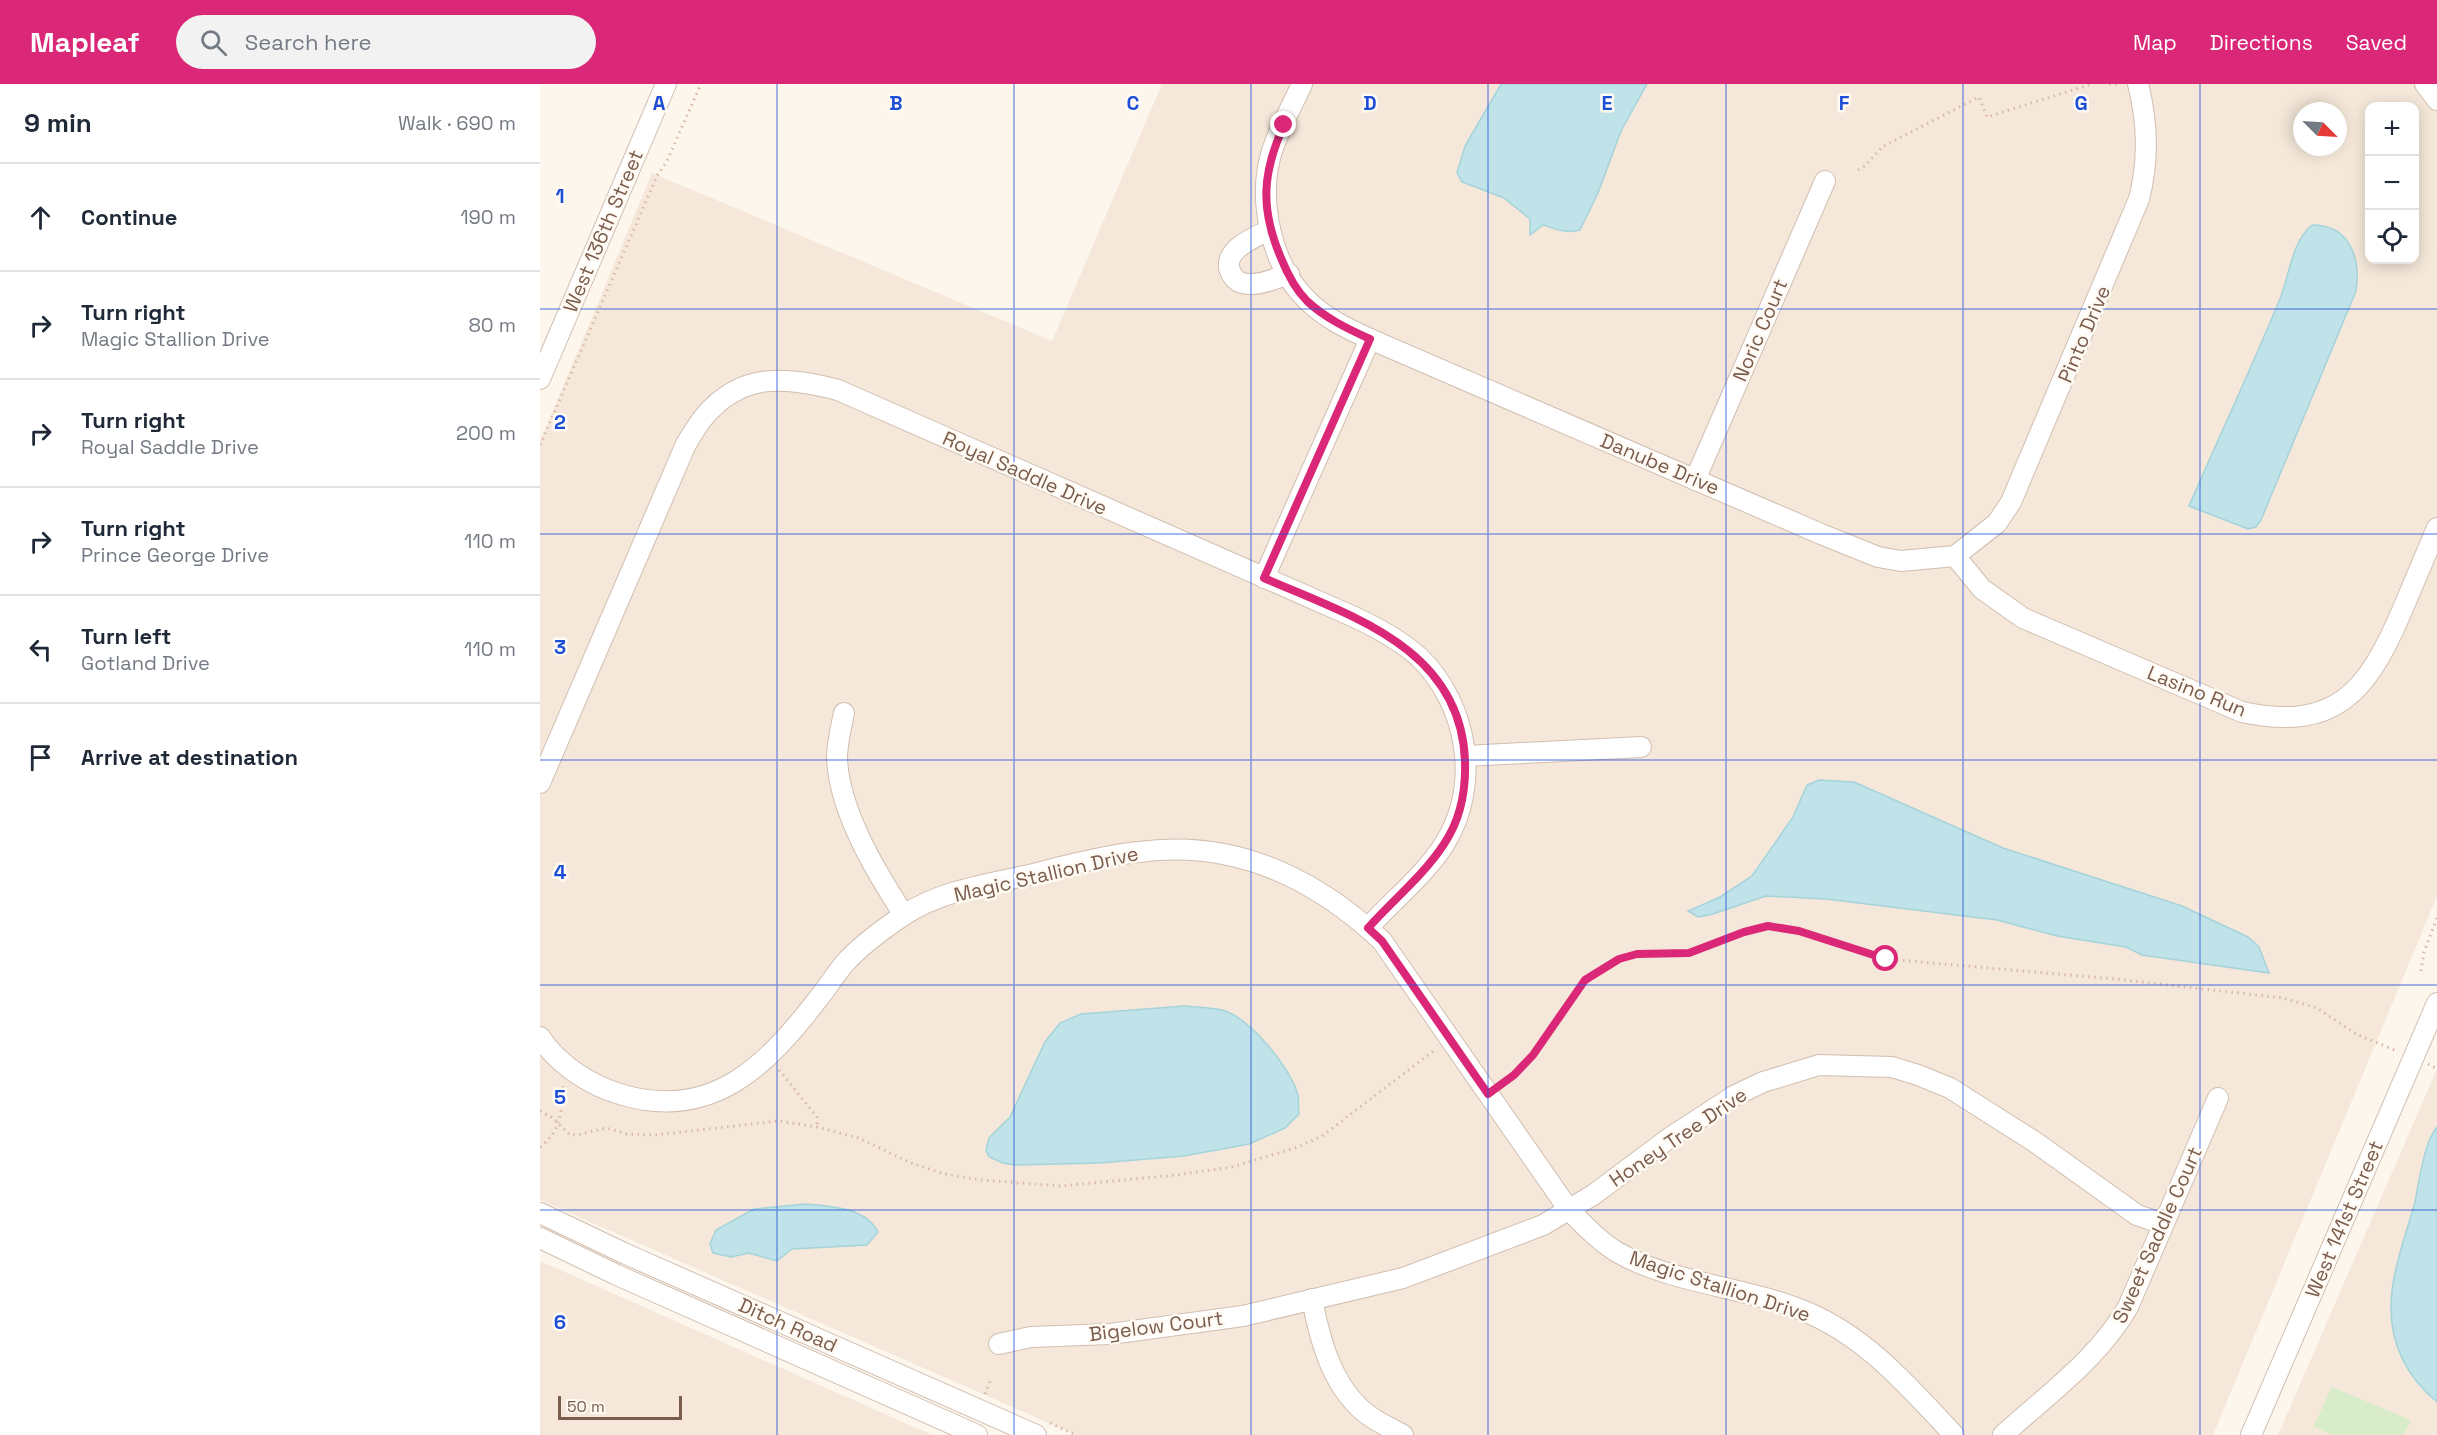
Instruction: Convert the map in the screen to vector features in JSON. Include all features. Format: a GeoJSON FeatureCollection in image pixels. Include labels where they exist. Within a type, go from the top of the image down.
{"type":"FeatureCollection","features":[{"type":"Feature","properties":{"kind":"street","name":"West 136th Street"},"geometry":{"type":"LineString","coordinates":[[540,379],[666,84]]}},
{"type":"Feature","properties":{"kind":"street","name":"Danube Drive"},"geometry":{"type":"LineString","coordinates":[[1302,84],[1272,151],[1266,195],[1269,230],[1296,288],[1308,301],[1342,327],[1878,557],[1901,561],[1955,556]]}},
{"type":"Feature","properties":{"kind":"street","name":"Pinto Drive"},"geometry":{"type":"LineString","coordinates":[[1955,556],[1997,523],[2011,502],[2132,219],[2144,180],[2146,155],[2146,132],[2139,84]]}},
{"type":"Feature","properties":{"kind":"street"},"geometry":{"type":"LineString","coordinates":[[2425,84],[2437,100]]}},
{"type":"Feature","properties":{"kind":"street","name":"Noric Court"},"geometry":{"type":"LineString","coordinates":[[1695,480],[1825,181]]}},
{"type":"Feature","properties":{"kind":"street"},"geometry":{"type":"LineString","coordinates":[[1269,230],[1248,240],[1234,252],[1230,257],[1230,271],[1238,282],[1244,284],[1264,283],[1288,274]]}},
{"type":"Feature","properties":{"kind":"street"},"geometry":{"type":"LineString","coordinates":[[1264,578],[1370,339]]}},
{"type":"Feature","properties":{"kind":"street","name":"Royal Saddle Drive"},"geometry":{"type":"LineString","coordinates":[[540,783],[686,444],[704,416],[722,400],[747,386],[770,380],[800,381],[838,390],[1375,627],[1418,657],[1437,678],[1449,698],[1458,722],[1465,756],[1466,787],[1458,815],[1445,843],[1368,928]]}},
{"type":"Feature","properties":{"kind":"street","name":"Lasino Run"},"geometry":{"type":"LineString","coordinates":[[1955,556],[1983,589],[2023,618],[2242,712],[2271,718],[2298,717],[2342,703],[2372,671],[2386,646],[2437,528]]}},
{"type":"Feature","properties":{"kind":"street"},"geometry":{"type":"LineString","coordinates":[[844,713],[838,737],[837,759],[847,805],[869,857],[904,915]]}},
{"type":"Feature","properties":{"kind":"street"},"geometry":{"type":"LineString","coordinates":[[1465,756],[1641,747]]}},
{"type":"Feature","properties":{"kind":"street","name":"Magic Stallion Drive"},"geometry":{"type":"LineString","coordinates":[[540,1037],[562,1061],[598,1086],[633,1098],[657,1101],[682,1101],[708,1095],[737,1082],[767,1058],[817,1001],[844,964],[870,939],[904,915],[939,898],[977,886],[1142,851],[1177,850],[1234,856],[1269,866],[1322,893],[1382,941],[1569,1210],[1598,1238],[1617,1252],[1646,1265],[1773,1300],[1805,1311],[1842,1330],[1877,1355],[1954,1435]]}},
{"type":"Feature","properties":{"kind":"street","name":"West 141st Street"},"geometry":{"type":"LineString","coordinates":[[2251,1435],[2437,1003]]}},
{"type":"Feature","properties":{"kind":"street","name":"Honey Tree Drive"},"geometry":{"type":"LineString","coordinates":[[1312,1299],[1403,1278],[1544,1225],[1734,1096],[1763,1082],[1819,1065],[1892,1067],[1950,1088],[2035,1142],[2137,1215],[2163,1224]]}},
{"type":"Feature","properties":{"kind":"street","name":"Sweet Saddle Court"},"geometry":{"type":"LineString","coordinates":[[2003,1435],[2094,1353],[2110,1335],[2128,1307],[2218,1098]]}},
{"type":"Feature","properties":{"kind":"street","name":"Ditch Road"},"geometry":{"type":"LineString","coordinates":[[540,1213],[626,1254],[1036,1435]]}},
{"type":"Feature","properties":{"kind":"street","name":"Ditch Road"},"geometry":{"type":"LineString","coordinates":[[540,1238],[628,1280],[976,1435]]}},
{"type":"Feature","properties":{"kind":"street"},"geometry":{"type":"LineString","coordinates":[[1312,1299],[1321,1340],[1335,1374],[1348,1397],[1370,1416],[1403,1435]]}},
{"type":"Feature","properties":{"kind":"street","name":"Bigelow Court"},"geometry":{"type":"LineString","coordinates":[[999,1344],[1031,1337],[1110,1334],[1185,1325],[1243,1316],[1312,1299]]}},
{"type":"Feature","properties":{"kind":"path"},"geometry":{"type":"LineString","coordinates":[[540,445],[657,176],[668,161],[701,84]]}},
{"type":"Feature","properties":{"kind":"path"},"geometry":{"type":"LineString","coordinates":[[1858,170],[1865,166],[1882,147],[1979,97],[1987,117],[2092,84]]}},
{"type":"Feature","properties":{"kind":"path"},"geometry":{"type":"LineString","coordinates":[[2109,84],[2121,84]]}},
{"type":"Feature","properties":{"kind":"path"},"geometry":{"type":"LineString","coordinates":[[2421,971],[2424,952],[2437,918]]}},
{"type":"Feature","properties":{"kind":"path"},"geometry":{"type":"LineString","coordinates":[[1488,1094],[1514,1075],[1533,1055],[1585,980],[1601,968],[1619,959],[1637,954],[1689,953],[1744,932],[1768,926],[1799,931],[1886,959],[2115,979],[2283,998],[2317,1008],[2356,1034],[2414,1057],[2437,1069]]}},
{"type":"Feature","properties":{"kind":"path"},"geometry":{"type":"LineString","coordinates":[[540,1111],[553,1118],[570,1135],[577,1136],[606,1128],[642,1135],[779,1121],[817,1127],[874,1143],[911,1163],[945,1174],[982,1180],[1061,1186],[1176,1176],[1232,1167],[1298,1147],[1322,1136],[1450,1039]]}},
{"type":"Feature","properties":{"kind":"path"},"geometry":{"type":"LineString","coordinates":[[767,1058],[805,1100],[817,1117],[817,1127]]}},
{"type":"Feature","properties":{"kind":"path"},"geometry":{"type":"LineString","coordinates":[[540,1147],[547,1141],[562,1116],[563,1084]]}},
{"type":"Feature","properties":{"kind":"path"},"geometry":{"type":"LineString","coordinates":[[985,1394],[991,1379]]}},
{"type":"Feature","properties":{"kind":"shaded area"},"geometry":{"type":"Polygon","coordinates":[[[1162,84],[2437,84],[2437,896],[2213,1435],[1076,1435],[540,1200],[540,442],[652,173],[1052,341],[1162,84]]]}},
{"type":"Feature","properties":{"kind":"shaded area"},"geometry":{"type":"Polygon","coordinates":[[[2437,1069],[2437,1435],[2278,1435],[2437,1069]]]}},
{"type":"Feature","properties":{"kind":"shaded area"},"geometry":{"type":"Polygon","coordinates":[[[540,1261],[932,1435],[540,1435],[540,1261]]]}},
{"type":"Feature","properties":{"kind":"green space"},"geometry":{"type":"Polygon","coordinates":[[[2332,1387],[2411,1420],[2404,1435],[2333,1435],[2313,1427],[2332,1387]]]}},
{"type":"Feature","properties":{"kind":"water"},"geometry":{"type":"Polygon","coordinates":[[[1501,84],[1647,84],[1621,131],[1598,193],[1580,230],[1566,231],[1543,225],[1530,235],[1530,219],[1504,198],[1462,182],[1457,173],[1465,146],[1501,84]]]}},
{"type":"Feature","properties":{"kind":"water"},"geometry":{"type":"Polygon","coordinates":[[[2312,225],[2325,226],[2336,231],[2350,246],[2357,267],[2356,291],[2261,520],[2256,527],[2248,529],[2189,506],[2280,299],[2295,249],[2312,225]]]}},
{"type":"Feature","properties":{"kind":"water"},"geometry":{"type":"Polygon","coordinates":[[[1819,780],[1854,782],[2003,848],[2182,906],[2248,937],[2259,947],[2269,973],[2142,955],[2126,947],[2057,936],[1997,920],[1826,899],[1766,896],[1698,917],[1688,911],[1720,897],[1752,876],[1793,817],[1807,785],[1819,780]]]}},
{"type":"Feature","properties":{"kind":"water"},"geometry":{"type":"Polygon","coordinates":[[[1184,1006],[1217,1009],[1233,1015],[1244,1022],[1268,1045],[1287,1071],[1298,1095],[1299,1114],[1285,1128],[1249,1144],[1184,1156],[1099,1163],[1015,1165],[989,1157],[986,1150],[989,1138],[1010,1117],[1045,1042],[1060,1023],[1081,1014],[1184,1006]]]}},
{"type":"Feature","properties":{"kind":"water"},"geometry":{"type":"Polygon","coordinates":[[[2437,1127],[2437,1402],[2411,1374],[2402,1359],[2392,1325],[2391,1307],[2392,1288],[2400,1252],[2429,1142],[2437,1127]]]}},
{"type":"Feature","properties":{"kind":"water"},"geometry":{"type":"Polygon","coordinates":[[[805,1204],[846,1209],[865,1217],[878,1232],[867,1245],[792,1249],[777,1261],[749,1253],[731,1257],[713,1253],[710,1244],[716,1230],[754,1209],[805,1204]]]}},
{"type":"Feature","properties":{"kind":"route"},"geometry":{"type":"LineString","coordinates":[[1284,125],[1272,151],[1267,173],[1266,212],[1269,230],[1285,268],[1296,288],[1308,301],[1342,327],[1370,339],[1264,578],[1375,627],[1397,640],[1418,657],[1437,678],[1449,698],[1465,749],[1466,787],[1458,815],[1445,843],[1368,928],[1382,941],[1488,1094],[1514,1075],[1533,1055],[1585,980],[1601,968],[1619,959],[1637,954],[1689,953],[1744,932],[1768,926],[1799,931],[1852,950],[1886,959]]}}]}
